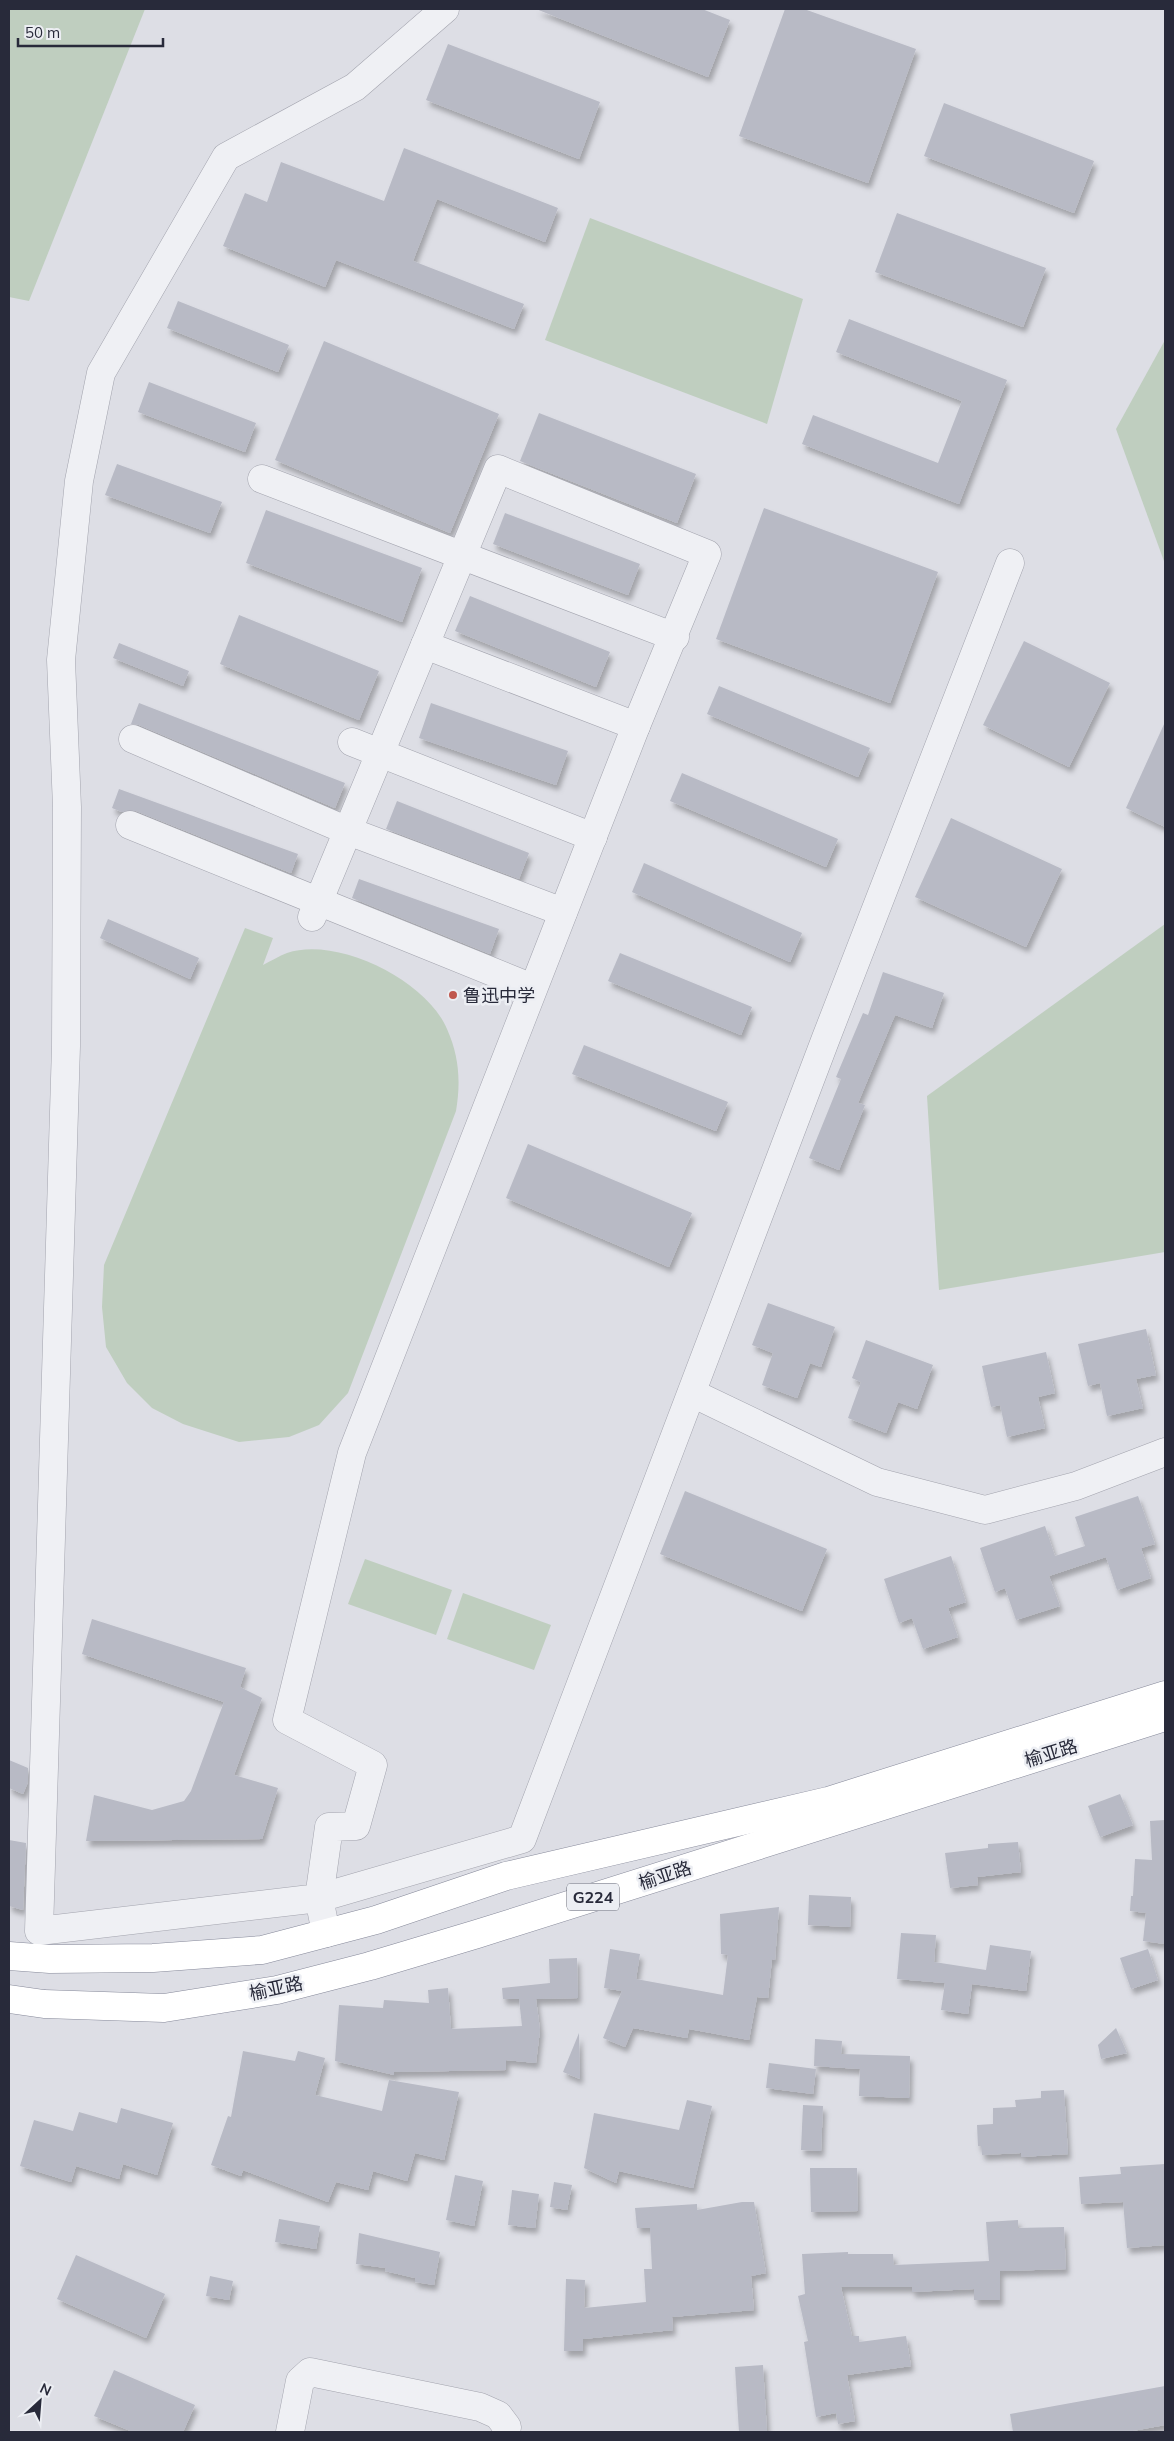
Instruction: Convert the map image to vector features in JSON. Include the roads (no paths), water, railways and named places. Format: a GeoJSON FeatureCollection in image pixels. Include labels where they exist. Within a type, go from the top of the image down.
{"type":"FeatureCollection","features":[{"type":"Feature","properties":{"kind":"highway","name":"榆亚路"},"geometry":{"type":"LineString","coordinates":[[9,1956],[50,1959],[153,1958],[262,1950],[376,1920],[506,1876],[828,1801],[1165,1695]]}},
{"type":"Feature","properties":{"kind":"highway","name":"榆亚路"},"geometry":{"type":"LineString","coordinates":[[9,1999],[44,2004],[164,2008],[277,1990],[370,1966],[477,1934],[1165,1717]]}},
{"type":"Feature","properties":{"kind":"street"},"geometry":{"type":"LineString","coordinates":[[446,9],[355,87],[226,157],[101,373],[79,481],[61,660],[67,807],[66,1046],[40,1931],[320,1898],[522,1839]]}},
{"type":"Feature","properties":{"kind":"street"},"geometry":{"type":"LineString","coordinates":[[315,909],[498,469],[707,554],[675,637],[636,726],[352,1453],[287,1720],[373,1765],[356,1826],[329,1827],[320,1898],[326,1933]]}},
{"type":"Feature","properties":{"kind":"street"},"geometry":{"type":"LineString","coordinates":[[262,479],[675,637]]}},
{"type":"Feature","properties":{"kind":"street"},"geometry":{"type":"LineString","coordinates":[[506,1876],[522,1839],[833,1020],[1010,563]]}},
{"type":"Feature","properties":{"kind":"street"},"geometry":{"type":"LineString","coordinates":[[425,645],[636,726]]}},
{"type":"Feature","properties":{"kind":"street"},"geometry":{"type":"LineString","coordinates":[[133,739],[348,831],[563,912]]}},
{"type":"Feature","properties":{"kind":"street"},"geometry":{"type":"LineString","coordinates":[[352,742],[593,837]]}},
{"type":"Feature","properties":{"kind":"street"},"geometry":{"type":"LineString","coordinates":[[130,825],[315,909],[520,983]]}},
{"type":"Feature","properties":{"kind":"street"},"geometry":{"type":"LineString","coordinates":[[692,1392],[877,1482],[985,1510],[1076,1486],[1165,1452]]}},
{"type":"Feature","properties":{"kind":"street"},"geometry":{"type":"LineString","coordinates":[[290,2432],[300,2381],[310,2372],[480,2406],[498,2415],[507,2427],[506,2432]]}},
{"type":"Feature","properties":{"kind":"place","name":"鲁迅中学"},"geometry":{"type":"Point","coordinates":[453,995]}}]}
